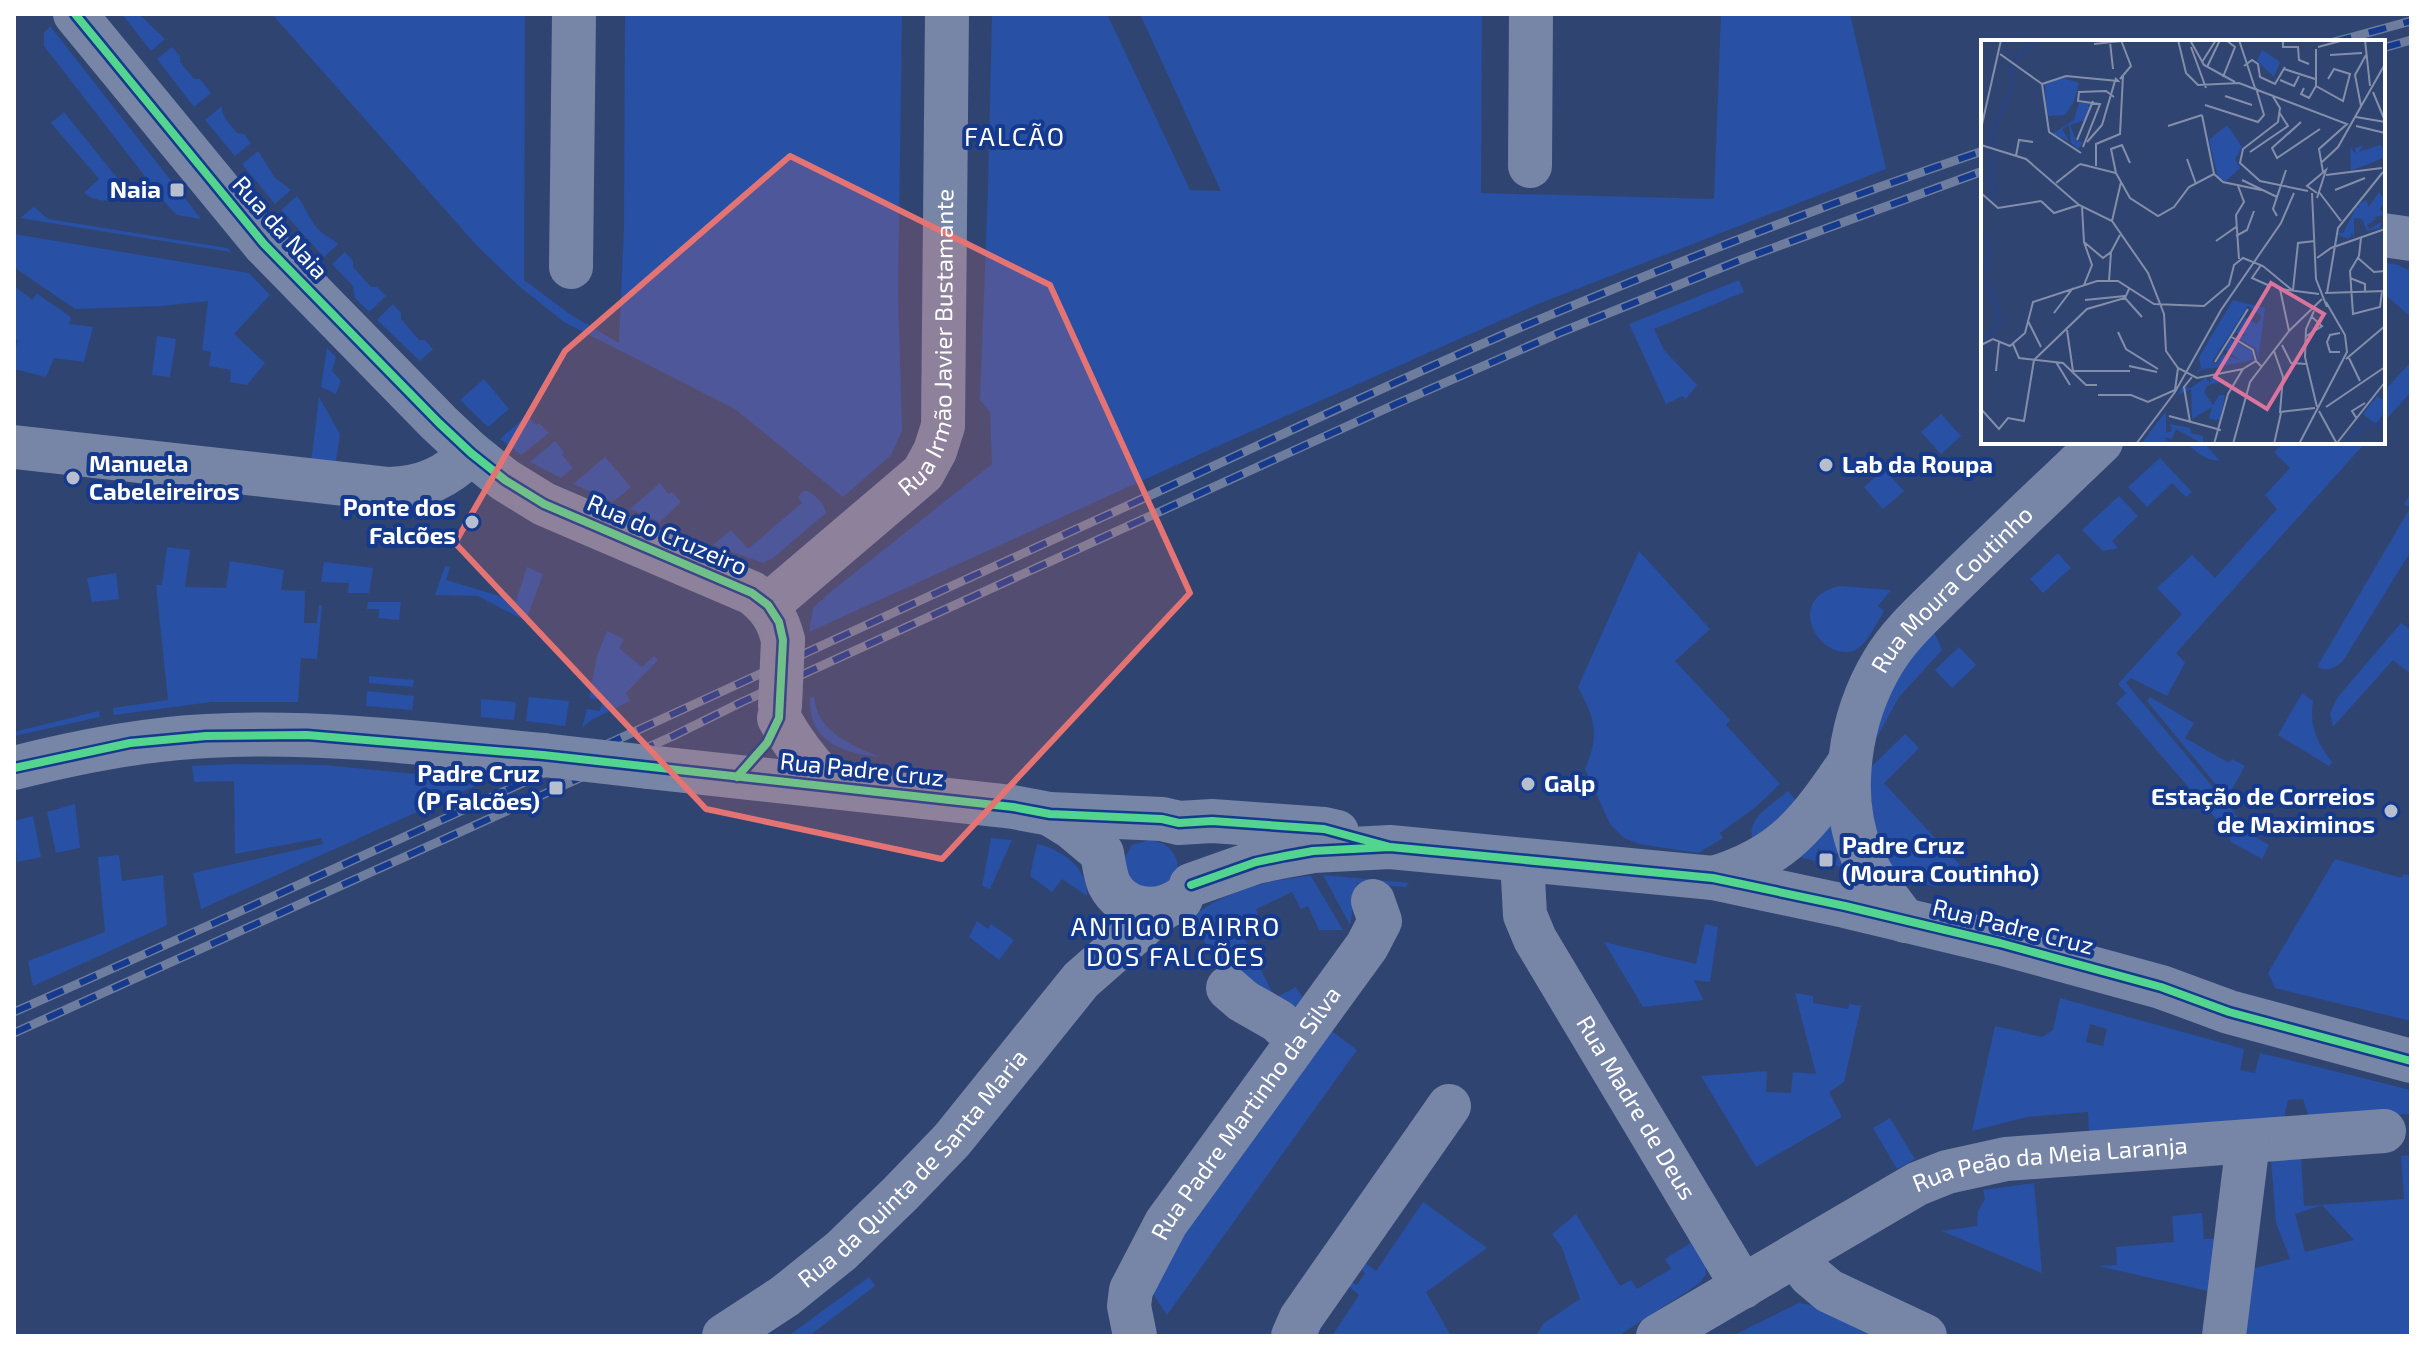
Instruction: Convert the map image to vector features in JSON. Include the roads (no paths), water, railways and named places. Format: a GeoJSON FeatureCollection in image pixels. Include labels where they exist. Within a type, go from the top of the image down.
{"type":"FeatureCollection","features":[{"type":"Feature","properties":{"kind":"street","name":"Rua da Naia"},"geometry":{"type":"LineString","coordinates":[[75,14],[264,244],[471,453]]}},
{"type":"Feature","properties":{"kind":"street"},"geometry":{"type":"LineString","coordinates":[[571,267],[574,14]]}},
{"type":"Feature","properties":{"kind":"street","name":"Rua Irmão Javier Bustamante"},"geometry":{"type":"LineString","coordinates":[[776,623],[923,473],[935,451],[943,426],[947,14]]}},
{"type":"Feature","properties":{"kind":"street"},"geometry":{"type":"LineString","coordinates":[[1530,166],[1531,14]]}},
{"type":"Feature","properties":{"kind":"street"},"geometry":{"type":"LineString","coordinates":[[2385,235],[2411,239]]}},
{"type":"Feature","properties":{"kind":"street","name":"Rua Moura Coutinho"},"geometry":{"type":"LineString","coordinates":[[1713,878],[1735,872],[1787,842],[1819,807],[1849,763],[1872,682],[1884,659],[1925,612],[2099,444]]}},
{"type":"Feature","properties":{"kind":"street"},"geometry":{"type":"LineString","coordinates":[[14,447],[389,489],[414,488],[437,480],[456,468],[471,453]]}},
{"type":"Feature","properties":{"kind":"street","name":"Rua do Cruzeiro"},"geometry":{"type":"LineString","coordinates":[[471,453],[505,480],[544,504],[752,593],[776,623]]}},
{"type":"Feature","properties":{"kind":"street"},"geometry":{"type":"LineString","coordinates":[[776,623],[780,712],[793,744],[832,787]]}},
{"type":"Feature","properties":{"kind":"street"},"geometry":{"type":"LineString","coordinates":[[737,777],[767,743],[780,712]]}},
{"type":"Feature","properties":{"kind":"street","name":"Rua Padre Cruz"},"geometry":{"type":"LineString","coordinates":[[14,768],[130,743],[206,736],[307,735],[543,755],[1050,814],[1324,829],[1390,847]]}},
{"type":"Feature","properties":{"kind":"street","name":"Rua Moura Coutinho"},"geometry":{"type":"LineString","coordinates":[[1849,763],[1853,824],[1861,854],[1874,880],[1905,921]]}},
{"type":"Feature","properties":{"kind":"street","name":"Rua Padre Cruz"},"geometry":{"type":"LineString","coordinates":[[1050,814],[1071,827],[1106,870],[1125,902],[1142,910],[1177,897]]}},
{"type":"Feature","properties":{"kind":"street"},"geometry":{"type":"LineString","coordinates":[[1106,870],[1121,828],[1159,820],[1190,837],[1195,852],[1197,869],[1177,897]]}},
{"type":"Feature","properties":{"kind":"street"},"geometry":{"type":"LineString","coordinates":[[1177,897],[1256,862],[1313,851],[1390,847],[1598,869]]}},
{"type":"Feature","properties":{"kind":"street","name":"Rua Madre de Deus"},"geometry":{"type":"LineString","coordinates":[[1522,860],[1525,915],[1530,929],[1743,1287]]}},
{"type":"Feature","properties":{"kind":"street","name":"Rua Padre Cruz"},"geometry":{"type":"LineString","coordinates":[[1598,869],[1713,878],[1905,921],[2101,970],[2161,987],[2229,1012],[2411,1061]]}},
{"type":"Feature","properties":{"kind":"street","name":"Rua Padre Cruz"},"geometry":{"type":"LineString","coordinates":[[1598,869],[2158,1001],[2229,1012]]}},
{"type":"Feature","properties":{"kind":"street","name":"Rua da Quinta de Santa Maria"},"geometry":{"type":"LineString","coordinates":[[1081,980],[1104,930],[1111,905],[1106,870]]}},
{"type":"Feature","properties":{"kind":"street","name":"Rua da Quinta de Santa Maria"},"geometry":{"type":"LineString","coordinates":[[724,1336],[785,1296],[830,1260],[900,1194],[952,1140],[1081,980],[1177,897]]}},
{"type":"Feature","properties":{"kind":"street","name":"Rua Padre Martinho da Silva"},"geometry":{"type":"LineString","coordinates":[[1135,1336],[1129,1306],[1131,1290],[1166,1223],[1367,946],[1380,921],[1373,901]]}},
{"type":"Feature","properties":{"kind":"street"},"geometry":{"type":"LineString","coordinates":[[1228,988],[1243,1001],[1278,1021],[1298,1040]]}},
{"type":"Feature","properties":{"kind":"street"},"geometry":{"type":"LineString","coordinates":[[1293,1336],[1301,1318],[1449,1106]]}},
{"type":"Feature","properties":{"kind":"street","name":"Rua Peão da Meia Laranja"},"geometry":{"type":"LineString","coordinates":[[1658,1336],[1917,1184],[1967,1166],[2006,1159],[2384,1131]]}},
{"type":"Feature","properties":{"kind":"street"},"geometry":{"type":"LineString","coordinates":[[2224,1336],[2248,1142]]}},
{"type":"Feature","properties":{"kind":"street"},"geometry":{"type":"LineString","coordinates":[[1796,1256],[1810,1275],[1829,1291],[1925,1336]]}},
{"type":"Feature","properties":{"kind":"railway"},"geometry":{"type":"LineString","coordinates":[[2341,40],[2411,21]]}},
{"type":"Feature","properties":{"kind":"railway"},"geometry":{"type":"LineString","coordinates":[[2385,47],[2411,40]]}},
{"type":"Feature","properties":{"kind":"railway"},"geometry":{"type":"LineString","coordinates":[[14,1012],[1467,351],[1749,235],[1981,152]]}},
{"type":"Feature","properties":{"kind":"railway"},"geometry":{"type":"LineString","coordinates":[[14,1033],[673,736],[1396,404],[1559,333],[1743,259],[1981,172]]}},
{"type":"Feature","properties":{"kind":"place","name":"Naia"},"geometry":{"type":"Point","coordinates":[177,190]}},
{"type":"Feature","properties":{"kind":"place","name":"Lab da Roupa"},"geometry":{"type":"Point","coordinates":[1826,465]}},
{"type":"Feature","properties":{"kind":"place","name":"Manuela Cabeleireiros"},"geometry":{"type":"Point","coordinates":[73,478]}},
{"type":"Feature","properties":{"kind":"place","name":"Ponte dos Falcões"},"geometry":{"type":"Point","coordinates":[472,522]}},
{"type":"Feature","properties":{"kind":"place","name":"Galp"},"geometry":{"type":"Point","coordinates":[1528,784]}},
{"type":"Feature","properties":{"kind":"place","name":"Padre Cruz (P Falcões)"},"geometry":{"type":"Point","coordinates":[556,788]}},
{"type":"Feature","properties":{"kind":"place","name":"Estação de Correios de Maximinos"},"geometry":{"type":"Point","coordinates":[2391,811]}},
{"type":"Feature","properties":{"kind":"place","name":"Padre Cruz (Moura Coutinho)"},"geometry":{"type":"Point","coordinates":[1826,860]}},
{"type":"Feature","properties":{"kind":"district","name":"FALCÃO"},"geometry":{"type":"Point","coordinates":[1015,137]}},
{"type":"Feature","properties":{"kind":"district","name":"ANTIGO BAIRRO DOS FALCÕES"},"geometry":{"type":"Point","coordinates":[1176,942]}}]}
